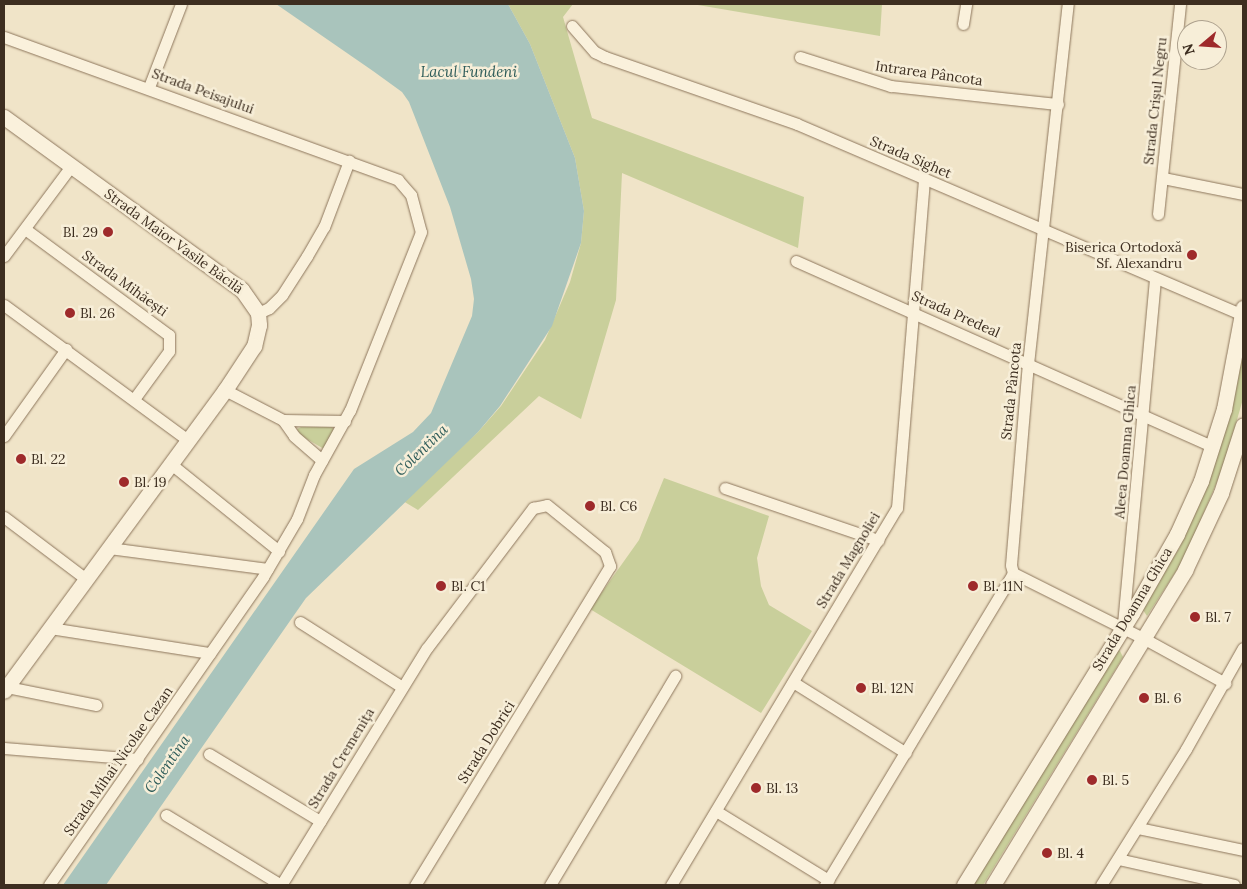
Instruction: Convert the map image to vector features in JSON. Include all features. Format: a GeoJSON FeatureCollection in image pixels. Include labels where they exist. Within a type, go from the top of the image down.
{"type":"FeatureCollection","features":[{"type":"Feature","properties":{"kind":"main road","name":"Strada Maior Vasile Băcilă"},"geometry":{"type":"LineString","coordinates":[[4,117],[228,279],[251,299],[258,313]]}},
{"type":"Feature","properties":{"kind":"main road"},"geometry":{"type":"LineString","coordinates":[[6,683],[50,628],[225,390],[254,346],[258,313]]}},
{"type":"Feature","properties":{"kind":"main road","name":"Strada Doamna Ghica"},"geometry":{"type":"LineString","coordinates":[[964,885],[1122,628],[1177,534],[1212,446],[1231,384],[1243,313]]}},
{"type":"Feature","properties":{"kind":"main road","name":"Strada Doamna Ghica"},"geometry":{"type":"LineString","coordinates":[[993,885],[1143,638],[1200,540],[1221,493],[1243,425]]}},
{"type":"Feature","properties":{"kind":"street"},"geometry":{"type":"LineString","coordinates":[[149,87],[181,4]]}},
{"type":"Feature","properties":{"kind":"street"},"geometry":{"type":"LineString","coordinates":[[963,24],[966,4]]}},
{"type":"Feature","properties":{"kind":"street","name":"Strada Pâncota"},"geometry":{"type":"LineString","coordinates":[[1013,573],[1011,565],[1028,364],[1068,4]]}},
{"type":"Feature","properties":{"kind":"street","name":"Strada Crișul Negru"},"geometry":{"type":"LineString","coordinates":[[1180,4],[1162,178],[1243,194]]}},
{"type":"Feature","properties":{"kind":"street","name":"Strada Sighet"},"geometry":{"type":"LineString","coordinates":[[572,26],[594,52],[605,57],[772,115],[1156,279],[1243,313]]}},
{"type":"Feature","properties":{"kind":"street","name":"Strada Peisajului"},"geometry":{"type":"LineString","coordinates":[[4,37],[149,87],[390,176]]}},
{"type":"Feature","properties":{"kind":"street","name":"Intrarea Pâncota"},"geometry":{"type":"LineString","coordinates":[[800,57],[891,86],[1058,104]]}},
{"type":"Feature","properties":{"kind":"street"},"geometry":{"type":"LineString","coordinates":[[258,313],[268,308],[282,295],[316,242],[338,195],[349,162]]}},
{"type":"Feature","properties":{"kind":"street"},"geometry":{"type":"LineString","coordinates":[[4,256],[71,166]]}},
{"type":"Feature","properties":{"kind":"street","name":"Strada Mihai Nicolae Cazan"},"geometry":{"type":"LineString","coordinates":[[49,885],[268,569],[305,502],[322,460],[345,421],[419,239],[419,221],[407,187],[390,176]]}},
{"type":"Feature","properties":{"kind":"street"},"geometry":{"type":"LineString","coordinates":[[1158,214],[1162,178]]}},
{"type":"Feature","properties":{"kind":"street","name":"Strada Magnoliei"},"geometry":{"type":"LineString","coordinates":[[671,885],[897,508],[924,179]]}},
{"type":"Feature","properties":{"kind":"street","name":"Strada Mihăești"},"geometry":{"type":"LineString","coordinates":[[24,229],[169,335],[169,350],[134,399]]}},
{"type":"Feature","properties":{"kind":"street","name":"Strada Predeal"},"geometry":{"type":"LineString","coordinates":[[796,261],[913,311],[1212,446]]}},
{"type":"Feature","properties":{"kind":"street","name":"Aleea Doamna Ghica"},"geometry":{"type":"LineString","coordinates":[[1122,628],[1156,279]]}},
{"type":"Feature","properties":{"kind":"street"},"geometry":{"type":"LineString","coordinates":[[4,305],[188,440]]}},
{"type":"Feature","properties":{"kind":"street"},"geometry":{"type":"LineString","coordinates":[[4,436],[66,349]]}},
{"type":"Feature","properties":{"kind":"street"},"geometry":{"type":"LineString","coordinates":[[225,390],[283,420],[304,446],[322,460]]}},
{"type":"Feature","properties":{"kind":"street"},"geometry":{"type":"LineString","coordinates":[[283,420],[345,421]]}},
{"type":"Feature","properties":{"kind":"street"},"geometry":{"type":"LineString","coordinates":[[171,464],[279,550]]}},
{"type":"Feature","properties":{"kind":"street"},"geometry":{"type":"LineString","coordinates":[[724,488],[878,540]]}},
{"type":"Feature","properties":{"kind":"street","name":"Strada Dobrici"},"geometry":{"type":"LineString","coordinates":[[415,885],[583,614],[608,571],[610,560],[553,509],[538,505],[427,648]]}},
{"type":"Feature","properties":{"kind":"street"},"geometry":{"type":"LineString","coordinates":[[4,517],[86,579]]}},
{"type":"Feature","properties":{"kind":"street"},"geometry":{"type":"LineString","coordinates":[[109,548],[268,569]]}},
{"type":"Feature","properties":{"kind":"street"},"geometry":{"type":"LineString","coordinates":[[716,811],[826,882],[1013,573],[1143,638],[1225,683]]}},
{"type":"Feature","properties":{"kind":"street"},"geometry":{"type":"LineString","coordinates":[[300,622],[402,687]]}},
{"type":"Feature","properties":{"kind":"street"},"geometry":{"type":"LineString","coordinates":[[50,628],[210,653]]}},
{"type":"Feature","properties":{"kind":"street","name":"Strada Cremenița"},"geometry":{"type":"LineString","coordinates":[[281,885],[427,648]]}},
{"type":"Feature","properties":{"kind":"street"},"geometry":{"type":"LineString","coordinates":[[1101,885],[1138,828],[1243,652]]}},
{"type":"Feature","properties":{"kind":"street"},"geometry":{"type":"LineString","coordinates":[[550,885],[675,676]]}},
{"type":"Feature","properties":{"kind":"street"},"geometry":{"type":"LineString","coordinates":[[793,682],[906,752]]}},
{"type":"Feature","properties":{"kind":"street"},"geometry":{"type":"LineString","coordinates":[[6,683],[96,705]]}},
{"type":"Feature","properties":{"kind":"street"},"geometry":{"type":"LineString","coordinates":[[4,748],[138,759]]}},
{"type":"Feature","properties":{"kind":"street"},"geometry":{"type":"LineString","coordinates":[[209,754],[320,821]]}},
{"type":"Feature","properties":{"kind":"street"},"geometry":{"type":"LineString","coordinates":[[166,815],[281,885]]}},
{"type":"Feature","properties":{"kind":"street"},"geometry":{"type":"LineString","coordinates":[[1138,828],[1243,850]]}},
{"type":"Feature","properties":{"kind":"street"},"geometry":{"type":"LineString","coordinates":[[1118,859],[1234,885]]}},
{"type":"Feature","properties":{"kind":"green space"},"geometry":{"type":"Polygon","coordinates":[[[508,4],[573,4],[563,17],[592,118],[804,197],[798,248],[622,173],[616,300],[581,419],[539,396],[418,510],[403,501],[478,432],[501,406],[545,340],[570,282],[581,243],[584,211],[575,158],[530,44],[508,4]]]}},
{"type":"Feature","properties":{"kind":"green space"},"geometry":{"type":"Polygon","coordinates":[[[692,4],[882,4],[880,36],[692,4]]]}},
{"type":"Feature","properties":{"kind":"green space"},"geometry":{"type":"Polygon","coordinates":[[[1243,351],[1243,399],[1223,468],[1184,559],[1147,616],[1141,607],[1180,547],[1191,520],[1234,392],[1243,351]]]}},
{"type":"Feature","properties":{"kind":"green space"},"geometry":{"type":"Polygon","coordinates":[[[301,427],[332,427],[334,430],[324,449],[300,435],[297,429],[301,427]]]}},
{"type":"Feature","properties":{"kind":"green space"},"geometry":{"type":"Polygon","coordinates":[[[664,478],[769,516],[757,558],[761,586],[769,605],[812,631],[761,713],[590,609],[639,540],[664,478]]]}},
{"type":"Feature","properties":{"kind":"green space"},"geometry":{"type":"Polygon","coordinates":[[[1119,649],[1123,657],[983,885],[970,885],[1119,649]]]}},
{"type":"Feature","properties":{"kind":"water","name":"Lacul Fundeni"},"geometry":{"type":"Polygon","coordinates":[[[276,4],[508,4],[530,44],[575,158],[584,211],[581,243],[552,326],[500,406],[478,432],[306,598],[106,885],[63,885],[354,469],[413,432],[431,413],[472,316],[474,299],[471,279],[450,207],[409,102],[402,92],[276,4]]]}},
{"type":"Feature","properties":{"kind":"place","name":"Bl. 29"},"geometry":{"type":"Point","coordinates":[108,232]}},
{"type":"Feature","properties":{"kind":"place","name":"Biserica Ortodoxă Sf. Alexandru"},"geometry":{"type":"Point","coordinates":[1192,255]}},
{"type":"Feature","properties":{"kind":"place","name":"Bl. 26"},"geometry":{"type":"Point","coordinates":[70,313]}},
{"type":"Feature","properties":{"kind":"place","name":"Bl. 22"},"geometry":{"type":"Point","coordinates":[21,459]}},
{"type":"Feature","properties":{"kind":"place","name":"Bl. 19"},"geometry":{"type":"Point","coordinates":[124,482]}},
{"type":"Feature","properties":{"kind":"place","name":"Bl. C6"},"geometry":{"type":"Point","coordinates":[590,506]}},
{"type":"Feature","properties":{"kind":"place","name":"Bl. C1"},"geometry":{"type":"Point","coordinates":[441,586]}},
{"type":"Feature","properties":{"kind":"place","name":"Bl. 11N"},"geometry":{"type":"Point","coordinates":[973,586]}},
{"type":"Feature","properties":{"kind":"place","name":"Bl. 7"},"geometry":{"type":"Point","coordinates":[1195,617]}},
{"type":"Feature","properties":{"kind":"place","name":"Bl. 12N"},"geometry":{"type":"Point","coordinates":[861,688]}},
{"type":"Feature","properties":{"kind":"place","name":"Bl. 6"},"geometry":{"type":"Point","coordinates":[1144,698]}},
{"type":"Feature","properties":{"kind":"place","name":"Bl. 5"},"geometry":{"type":"Point","coordinates":[1092,780]}},
{"type":"Feature","properties":{"kind":"place","name":"Bl. 13"},"geometry":{"type":"Point","coordinates":[756,788]}},
{"type":"Feature","properties":{"kind":"place","name":"Bl. 4"},"geometry":{"type":"Point","coordinates":[1047,853]}},
{"type":"Feature","properties":{"kind":"water label","name":"Colentina"},"geometry":{"type":"Point","coordinates":[421,450]}},
{"type":"Feature","properties":{"kind":"water label","name":"Colentina"},"geometry":{"type":"Point","coordinates":[167,764]}}]}
